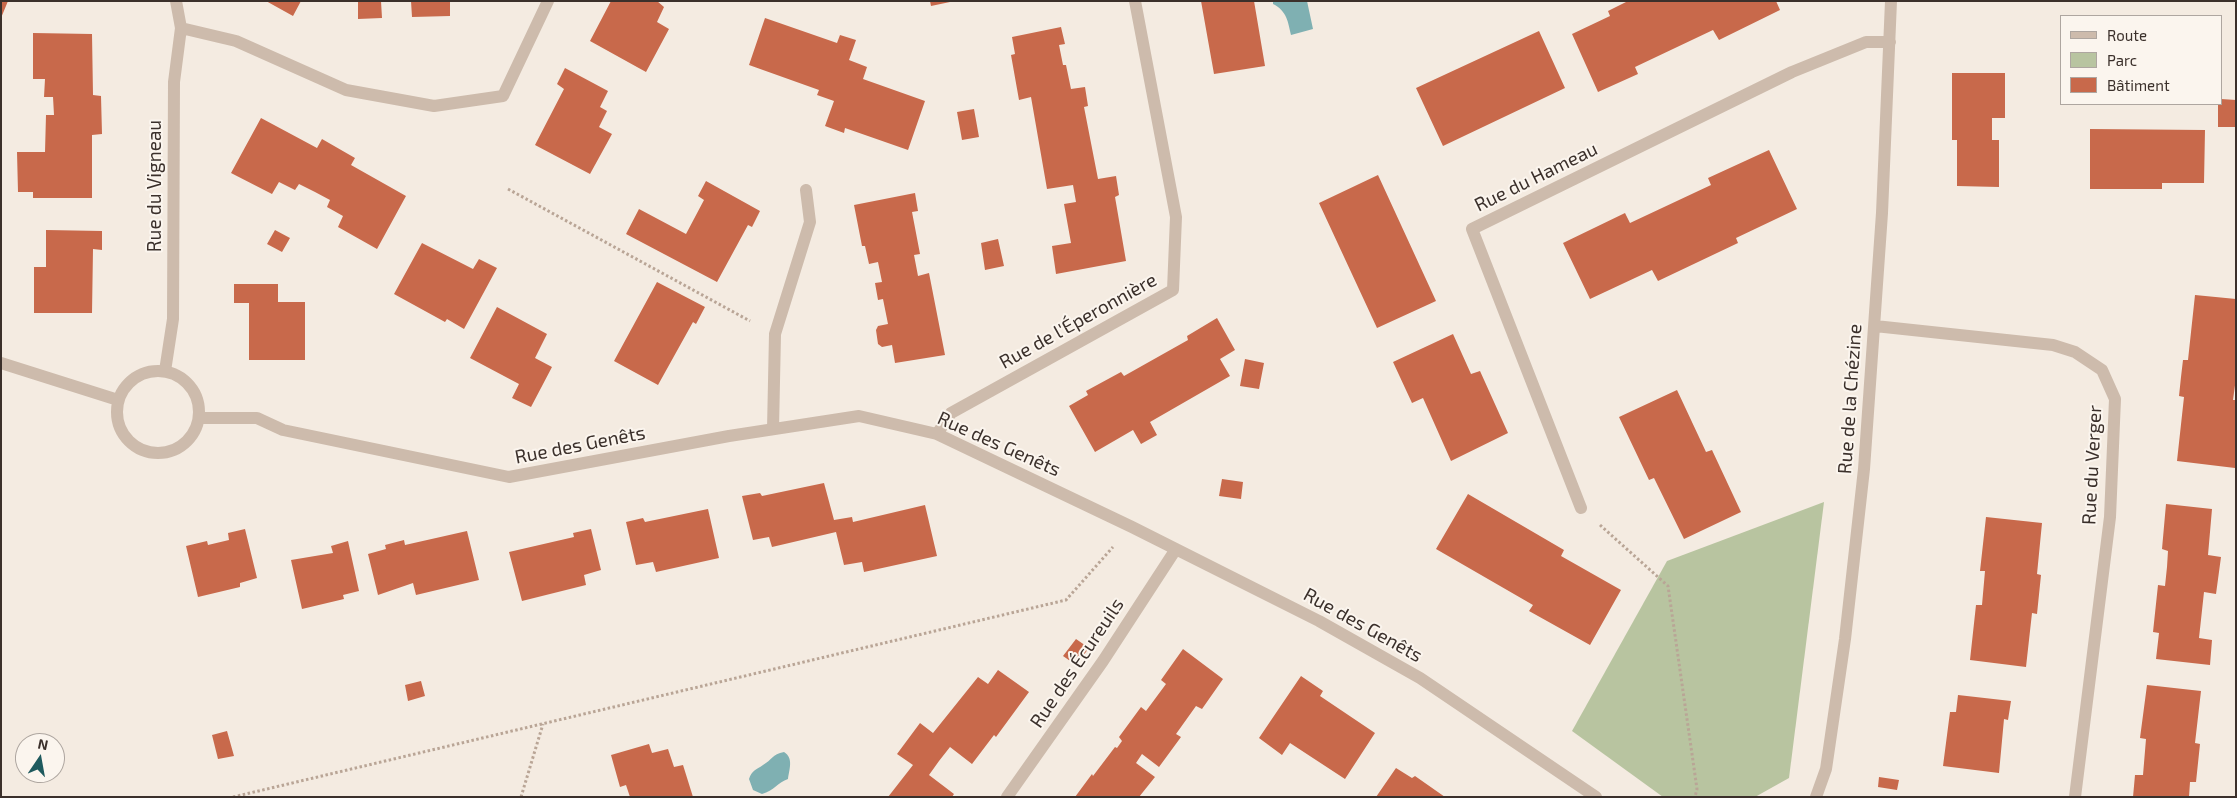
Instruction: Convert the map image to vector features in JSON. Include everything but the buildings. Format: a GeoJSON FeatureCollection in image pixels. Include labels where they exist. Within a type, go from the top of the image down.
{"type":"FeatureCollection","features":[{"type":"Feature","properties":{"kind":"street","name":"Rue du Vigneau"},"geometry":{"type":"LineString","coordinates":[[165,371],[173,320],[174,82],[181,28],[176,1]]}},
{"type":"Feature","properties":{"kind":"street"},"geometry":{"type":"LineString","coordinates":[[181,28],[236,41],[346,90],[434,106],[503,96],[548,1]]}},
{"type":"Feature","properties":{"kind":"street","name":"Rue de l'Éperonnière"},"geometry":{"type":"LineString","coordinates":[[937,434],[951,413],[1173,290],[1176,217],[1135,1]]}},
{"type":"Feature","properties":{"kind":"street","name":"Rue de la Chézine"},"geometry":{"type":"LineString","coordinates":[[1816,797],[1826,769],[1845,639],[1864,469],[1875,326],[1891,1]]}},
{"type":"Feature","properties":{"kind":"street","name":"Rue du Hameau"},"geometry":{"type":"LineString","coordinates":[[1581,508],[1472,229],[1792,72],[1866,42],[1890,42]]}},
{"type":"Feature","properties":{"kind":"street"},"geometry":{"type":"LineString","coordinates":[[773,429],[775,334],[810,222],[806,190]]}},
{"type":"Feature","properties":{"kind":"street","name":"Rue du Verger"},"geometry":{"type":"LineString","coordinates":[[1875,326],[2052,345],[2075,352],[2102,370],[2114,399],[2110,517],[2075,797]]}},
{"type":"Feature","properties":{"kind":"street"},"geometry":{"type":"LineString","coordinates":[[1,364],[118,400]]}},
{"type":"Feature","properties":{"kind":"street"},"geometry":{"type":"LineString","coordinates":[[165,371],[177,375],[190,386],[197,398],[200,418],[195,432],[182,447],[161,454],[135,447],[122,433],[116,417],[118,400],[123,389],[131,380],[145,373],[165,371]]}},
{"type":"Feature","properties":{"kind":"street","name":"Rue des Genêts"},"geometry":{"type":"LineString","coordinates":[[200,418],[257,418],[283,430],[509,477],[773,429],[859,416],[937,434],[1132,527],[1319,621],[1420,678],[1596,797]]}},
{"type":"Feature","properties":{"kind":"street","name":"Rue des Écureuils"},"geometry":{"type":"LineString","coordinates":[[1007,797],[1103,660],[1176,549]]}},
{"type":"Feature","properties":{"kind":"path"},"geometry":{"type":"LineString","coordinates":[[508,189],[775,334]]}},
{"type":"Feature","properties":{"kind":"path"},"geometry":{"type":"LineString","coordinates":[[1581,508],[1668,586],[1698,789],[1696,797]]}},
{"type":"Feature","properties":{"kind":"path"},"geometry":{"type":"LineString","coordinates":[[233,797],[1066,600],[1132,527]]}},
{"type":"Feature","properties":{"kind":"path"},"geometry":{"type":"LineString","coordinates":[[521,797],[543,724]]}},
{"type":"Feature","properties":{"kind":"green space"},"geometry":{"type":"Polygon","coordinates":[[[1824,502],[1789,778],[1755,797],[1663,797],[1572,731],[1667,561],[1824,502]]]}},
{"type":"Feature","properties":{"kind":"water"},"geometry":{"type":"Polygon","coordinates":[[[1273,1],[1307,1],[1313,29],[1291,35],[1286,17],[1273,4],[1273,1]]]}},
{"type":"Feature","properties":{"kind":"water"},"geometry":{"type":"Polygon","coordinates":[[[784,752],[790,761],[788,779],[762,794],[753,790],[749,779],[753,772],[774,756],[784,752]]]}}]}
